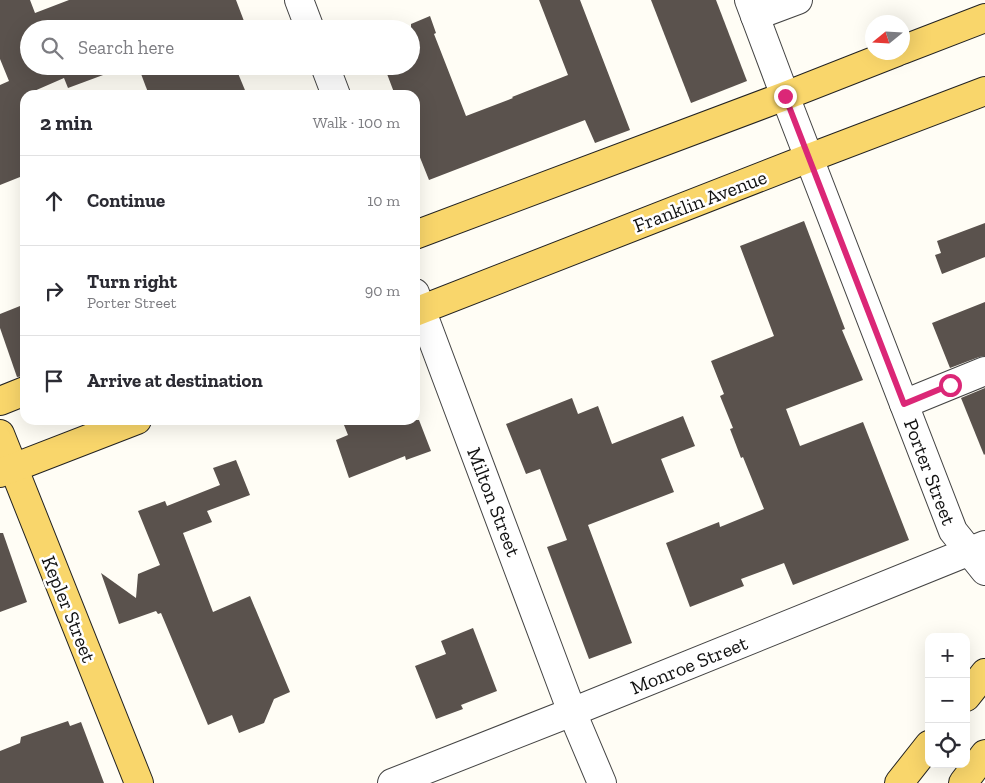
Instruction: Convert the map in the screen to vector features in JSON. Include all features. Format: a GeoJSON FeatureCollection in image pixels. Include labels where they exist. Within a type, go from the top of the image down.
{"type":"FeatureCollection","features":[{"type":"Feature","properties":{"kind":"main road"},"geometry":{"type":"LineString","coordinates":[[910,47],[985,18]]}},
{"type":"Feature","properties":{"kind":"main road"},"geometry":{"type":"LineString","coordinates":[[420,233],[877,60]]}},
{"type":"Feature","properties":{"kind":"main road","name":"Franklin Avenue"},"geometry":{"type":"LineString","coordinates":[[420,304],[985,91]]}},
{"type":"Feature","properties":{"kind":"main road"},"geometry":{"type":"LineString","coordinates":[[0,401],[20,393]]}},
{"type":"Feature","properties":{"kind":"main road"},"geometry":{"type":"LineString","coordinates":[[6,470],[124,425]]}},
{"type":"Feature","properties":{"kind":"main road","name":"Kepler Street"},"geometry":{"type":"LineString","coordinates":[[0,434],[6,470],[139,783]]}},
{"type":"Feature","properties":{"kind":"main road"},"geometry":{"type":"LineString","coordinates":[[970,692],[985,673]]}},
{"type":"Feature","properties":{"kind":"main road"},"geometry":{"type":"LineString","coordinates":[[899,783],[925,750]]}},
{"type":"Feature","properties":{"kind":"main road"},"geometry":{"type":"LineString","coordinates":[[964,783],[985,754]]}},
{"type":"Feature","properties":{"kind":"street"},"geometry":{"type":"LineString","coordinates":[[299,0],[307,20]]}},
{"type":"Feature","properties":{"kind":"street"},"geometry":{"type":"LineString","coordinates":[[752,8],[798,0]]}},
{"type":"Feature","properties":{"kind":"street","name":"Porter Street"},"geometry":{"type":"LineString","coordinates":[[752,8],[953,531],[980,556]]}},
{"type":"Feature","properties":{"kind":"street"},"geometry":{"type":"LineString","coordinates":[[328,75],[334,90]]}},
{"type":"Feature","properties":{"kind":"street","name":"Milton Street"},"geometry":{"type":"LineString","coordinates":[[420,313],[572,712],[602,783]]}},
{"type":"Feature","properties":{"kind":"street"},"geometry":{"type":"LineString","coordinates":[[904,404],[985,371]]}},
{"type":"Feature","properties":{"kind":"street","name":"Monroe Street"},"geometry":{"type":"LineString","coordinates":[[392,783],[980,556]]}},
{"type":"Feature","properties":{"kind":"building"},"geometry":{"type":"Polygon","coordinates":[[[0,0],[30,0],[35,13],[69,0],[236,0],[244,20],[20,20],[20,75],[103,75],[68,88],[64,78],[36,90],[20,90],[20,177],[0,185],[0,85],[9,81],[0,59],[0,0]]]}},
{"type":"Feature","properties":{"kind":"building"},"geometry":{"type":"Polygon","coordinates":[[[539,0],[580,0],[630,130],[595,143],[585,120],[429,180],[420,158],[420,90],[393,90],[387,75],[420,75],[420,20],[430,16],[436,33],[434,34],[466,116],[568,75],[539,0]]]}},
{"type":"Feature","properties":{"kind":"building"},"geometry":{"type":"Polygon","coordinates":[[[651,0],[716,0],[747,81],[691,103],[651,0]]]}},
{"type":"Feature","properties":{"kind":"building"},"geometry":{"type":"Polygon","coordinates":[[[141,75],[239,75],[245,90],[147,90],[141,75]]]}},
{"type":"Feature","properties":{"kind":"building"},"geometry":{"type":"Polygon","coordinates":[[[804,221],[845,329],[842,330],[863,380],[786,409],[800,446],[863,422],[909,540],[793,585],[784,563],[741,579],[744,586],[690,607],[666,543],[719,522],[720,527],[764,509],[730,429],[733,428],[720,396],[724,394],[711,361],[774,336],[740,246],[804,221]]]}},
{"type":"Feature","properties":{"kind":"building"},"geometry":{"type":"Polygon","coordinates":[[[985,223],[985,257],[942,274],[935,255],[941,253],[937,241],[985,223]]]}},
{"type":"Feature","properties":{"kind":"building"},"geometry":{"type":"Polygon","coordinates":[[[985,302],[985,356],[950,368],[932,323],[985,302]]]}},
{"type":"Feature","properties":{"kind":"building"},"geometry":{"type":"Polygon","coordinates":[[[20,306],[20,377],[17,377],[0,328],[0,314],[20,306]]]}},
{"type":"Feature","properties":{"kind":"building"},"geometry":{"type":"Polygon","coordinates":[[[985,388],[985,454],[984,455],[961,398],[985,388]]]}},
{"type":"Feature","properties":{"kind":"building"},"geometry":{"type":"Polygon","coordinates":[[[572,398],[578,414],[598,406],[612,444],[683,416],[695,446],[661,459],[674,492],[588,525],[632,643],[589,659],[547,547],[567,540],[540,469],[526,474],[506,424],[572,398]]]}},
{"type":"Feature","properties":{"kind":"building"},"geometry":{"type":"Polygon","coordinates":[[[420,423],[431,451],[406,460],[405,456],[349,478],[336,440],[348,435],[344,425],[420,425],[420,423]]]}},
{"type":"Feature","properties":{"kind":"building"},"geometry":{"type":"Polygon","coordinates":[[[236,460],[250,495],[207,511],[212,522],[183,533],[213,612],[250,596],[290,692],[274,699],[264,723],[239,733],[232,715],[208,725],[161,613],[158,614],[156,611],[119,624],[101,573],[136,598],[138,574],[160,565],[138,511],[165,501],[167,506],[220,485],[213,468],[236,460]]]}},
{"type":"Feature","properties":{"kind":"building"},"geometry":{"type":"Polygon","coordinates":[[[0,533],[3,533],[27,602],[0,612],[0,533]]]}},
{"type":"Feature","properties":{"kind":"building"},"geometry":{"type":"Polygon","coordinates":[[[473,628],[497,691],[461,705],[463,709],[436,719],[415,666],[446,654],[441,641],[473,628]]]}},
{"type":"Feature","properties":{"kind":"building"},"geometry":{"type":"Polygon","coordinates":[[[68,721],[70,726],[81,722],[104,783],[0,783],[0,751],[20,743],[21,737],[68,721]]]}},
{"type":"Feature","properties":{"kind":"route"},"geometry":{"type":"LineString","coordinates":[[785,96],[904,404],[950,385]]}}]}
